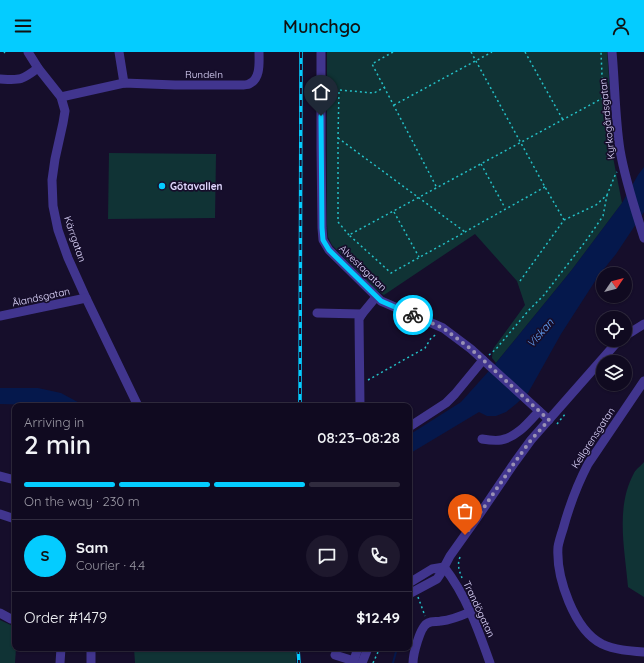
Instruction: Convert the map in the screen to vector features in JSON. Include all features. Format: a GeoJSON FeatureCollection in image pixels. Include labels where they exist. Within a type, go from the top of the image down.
{"type":"FeatureCollection","features":[{"type":"Feature","properties":{"kind":"street","name":"Kärrgatan"},"geometry":{"type":"LineString","coordinates":[[28,52],[38,68],[61,97],[65,111],[52,180],[53,206],[58,230],[68,258],[86,298],[137,403]]}},
{"type":"Feature","properties":{"kind":"street"},"geometry":{"type":"LineString","coordinates":[[119,52],[124,83]]}},
{"type":"Feature","properties":{"kind":"street","name":"Rundeln"},"geometry":{"type":"LineString","coordinates":[[61,97],[124,83],[189,85],[250,84],[255,80],[259,72],[259,52]]}},
{"type":"Feature","properties":{"kind":"street","name":"Alvestagatan"},"geometry":{"type":"LineString","coordinates":[[321,52],[322,228],[323,240],[329,250],[381,301],[443,328],[471,349],[539,411]]}},
{"type":"Feature","properties":{"kind":"street","name":"Kyrkogårdsgatan"},"geometry":{"type":"LineString","coordinates":[[612,52],[618,134],[623,167],[644,238]]}},
{"type":"Feature","properties":{"kind":"street"},"geometry":{"type":"LineString","coordinates":[[0,80],[18,80],[25,78],[38,68]]}},
{"type":"Feature","properties":{"kind":"street"},"geometry":{"type":"LineString","coordinates":[[360,403],[359,319],[376,297]]}},
{"type":"Feature","properties":{"kind":"street","name":"Ålandsgatan"},"geometry":{"type":"LineString","coordinates":[[0,316],[86,298]]}},
{"type":"Feature","properties":{"kind":"street"},"geometry":{"type":"LineString","coordinates":[[317,313],[362,314]]}},
{"type":"Feature","properties":{"kind":"street"},"geometry":{"type":"LineString","coordinates":[[632,332],[644,324]]}},
{"type":"Feature","properties":{"kind":"street"},"geometry":{"type":"LineString","coordinates":[[413,595],[415,583],[437,578],[531,440],[551,423],[613,347]]}},
{"type":"Feature","properties":{"kind":"street"},"geometry":{"type":"LineString","coordinates":[[412,425],[451,399],[486,362]]}},
{"type":"Feature","properties":{"kind":"street","name":"Kellgrensgatan"},"geometry":{"type":"LineString","coordinates":[[644,381],[581,476],[568,510],[558,545],[560,577],[568,600],[578,620],[590,636],[602,644],[614,648],[644,652]]}},
{"type":"Feature","properties":{"kind":"street"},"geometry":{"type":"LineString","coordinates":[[482,439],[500,440],[512,436],[525,426],[539,411],[551,423]]}},
{"type":"Feature","properties":{"kind":"street"},"geometry":{"type":"LineString","coordinates":[[0,476],[12,479]]}},
{"type":"Feature","properties":{"kind":"street"},"geometry":{"type":"LineString","coordinates":[[0,514],[12,518]]}},
{"type":"Feature","properties":{"kind":"street","name":"Trandögatan"},"geometry":{"type":"LineString","coordinates":[[444,567],[462,593],[490,663]]}},
{"type":"Feature","properties":{"kind":"street"},"geometry":{"type":"LineString","coordinates":[[413,663],[413,657],[418,642],[424,627],[428,623],[456,618],[470,612]]}},
{"type":"Feature","properties":{"kind":"street"},"geometry":{"type":"LineString","coordinates":[[0,613],[12,619]]}},
{"type":"Feature","properties":{"kind":"street"},"geometry":{"type":"LineString","coordinates":[[60,663],[61,651]]}},
{"type":"Feature","properties":{"kind":"street"},"geometry":{"type":"LineString","coordinates":[[91,651],[91,663]]}},
{"type":"Feature","properties":{"kind":"street"},"geometry":{"type":"LineString","coordinates":[[356,662],[358,651]]}},
{"type":"Feature","properties":{"kind":"street"},"geometry":{"type":"LineString","coordinates":[[356,662],[365,651]]}},
{"type":"Feature","properties":{"kind":"street"},"geometry":{"type":"LineString","coordinates":[[335,655],[356,662]]}},
{"type":"Feature","properties":{"kind":"path"},"geometry":{"type":"LineString","coordinates":[[393,52],[372,64],[437,188]]}},
{"type":"Feature","properties":{"kind":"path"},"geometry":{"type":"LineString","coordinates":[[471,52],[564,220]]}},
{"type":"Feature","properties":{"kind":"path"},"geometry":{"type":"LineString","coordinates":[[394,105],[492,52]]}},
{"type":"Feature","properties":{"kind":"path"},"geometry":{"type":"LineString","coordinates":[[525,52],[563,120]]}},
{"type":"Feature","properties":{"kind":"path"},"geometry":{"type":"LineString","coordinates":[[349,235],[603,98],[601,52]]}},
{"type":"Feature","properties":{"kind":"path"},"geometry":{"type":"LineString","coordinates":[[385,87],[374,93],[339,90],[338,222],[349,235],[391,273],[545,187]]}},
{"type":"Feature","properties":{"kind":"path"},"geometry":{"type":"LineString","coordinates":[[338,138],[465,232]]}},
{"type":"Feature","properties":{"kind":"path"},"geometry":{"type":"LineString","coordinates":[[481,164],[505,209]]}},
{"type":"Feature","properties":{"kind":"path"},"geometry":{"type":"LineString","coordinates":[[486,362],[529,310],[544,295],[588,238],[602,216],[607,195],[616,173],[623,167]]}},
{"type":"Feature","properties":{"kind":"path"},"geometry":{"type":"LineString","coordinates":[[520,282],[564,220],[596,205],[607,195]]}},
{"type":"Feature","properties":{"kind":"path"},"geometry":{"type":"LineString","coordinates":[[394,212],[419,258]]}},
{"type":"Feature","properties":{"kind":"path"},"geometry":{"type":"LineString","coordinates":[[360,385],[425,348],[431,338],[440,333],[443,328]]}},
{"type":"Feature","properties":{"kind":"path"},"geometry":{"type":"LineString","coordinates":[[551,423],[558,423],[567,412]]}},
{"type":"Feature","properties":{"kind":"path"},"geometry":{"type":"LineString","coordinates":[[461,554],[458,570],[462,578]]}},
{"type":"Feature","properties":{"kind":"path"},"geometry":{"type":"LineString","coordinates":[[413,595],[428,623]]}},
{"type":"Feature","properties":{"kind":"path"},"geometry":{"type":"LineString","coordinates":[[373,663],[378,651]]}},
{"type":"Feature","properties":{"kind":"green space"},"geometry":{"type":"Polygon","coordinates":[[[327,52],[607,52],[611,147],[622,203],[571,271],[496,363],[492,358],[493,349],[525,305],[517,281],[475,234],[384,295],[375,289],[332,245],[328,237],[327,225],[327,52]]]}},
{"type":"Feature","properties":{"kind":"green space","name":"Götavallen"},"geometry":{"type":"Polygon","coordinates":[[[109,153],[216,154],[215,218],[108,219],[109,153]]]}},
{"type":"Feature","properties":{"kind":"green space"},"geometry":{"type":"Polygon","coordinates":[[[644,462],[644,597],[628,587],[623,515],[628,486],[635,472],[644,462]]]}},
{"type":"Feature","properties":{"kind":"green space"},"geometry":{"type":"Polygon","coordinates":[[[0,620],[12,626],[12,651],[16,651],[15,663],[0,663],[0,620]]]}},
{"type":"Feature","properties":{"kind":"green space"},"geometry":{"type":"Polygon","coordinates":[[[134,651],[296,651],[296,663],[135,663],[134,651]]]}},
{"type":"Feature","properties":{"kind":"water","name":"Viskan"},"geometry":{"type":"Polygon","coordinates":[[[644,167],[644,212],[605,267],[596,267],[596,280],[561,334],[528,393],[506,412],[496,416],[487,416],[479,412],[412,452],[412,433],[461,402],[496,363],[571,271],[622,203],[644,167]]]}},
{"type":"Feature","properties":{"kind":"water"},"geometry":{"type":"Polygon","coordinates":[[[0,388],[38,388],[61,393],[79,403],[12,403],[12,404],[0,404],[0,388]]]}},
{"type":"Feature","properties":{"kind":"waterway"},"geometry":{"type":"LineString","coordinates":[[393,663],[396,651]]}},
{"type":"Feature","properties":{"kind":"railway"},"geometry":{"type":"LineString","coordinates":[[300,403],[301,52]]}},
{"type":"Feature","properties":{"kind":"railway"},"geometry":{"type":"LineString","coordinates":[[298,651],[299,663]]}},
{"type":"Feature","properties":{"kind":"way so far"},"geometry":{"type":"LineString","coordinates":[[413,315],[443,328],[471,349],[549,420],[531,440],[465,535]]}},
{"type":"Feature","properties":{"kind":"place","name":"Götavallen"},"geometry":{"type":"Point","coordinates":[162,186]}},
{"type":"Feature","properties":{"kind":"route"},"geometry":{"type":"LineString","coordinates":[[321,116],[323,240],[329,250],[376,297],[381,301],[413,315]]}}]}
